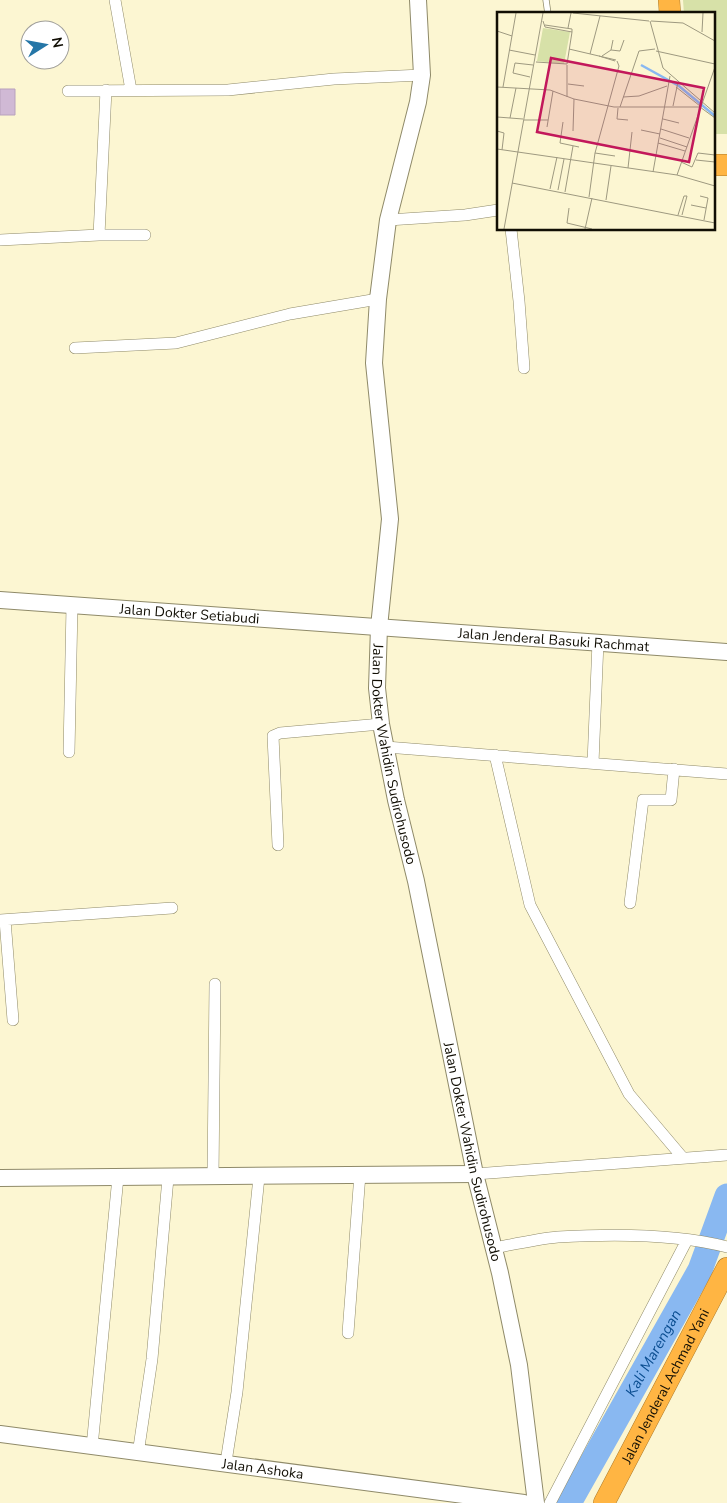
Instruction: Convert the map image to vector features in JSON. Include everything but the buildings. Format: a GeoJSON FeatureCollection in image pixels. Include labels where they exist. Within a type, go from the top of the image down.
{"type":"FeatureCollection","features":[{"type":"Feature","properties":{"kind":"highway"},"geometry":{"type":"LineString","coordinates":[[714,166],[727,165]]}},
{"type":"Feature","properties":{"kind":"highway","name":"Jalan Jenderal Achmad Yani"},"geometry":{"type":"LineString","coordinates":[[604,1503],[727,1268]]}},
{"type":"Feature","properties":{"kind":"street"},"geometry":{"type":"LineString","coordinates":[[114,0],[131,90]]}},
{"type":"Feature","properties":{"kind":"street","name":"Jalan Dokter Wahidin Sudirohusodo"},"geometry":{"type":"LineString","coordinates":[[418,0],[422,75],[418,102],[388,220],[378,300],[374,363],[390,518],[379,627],[377,678],[381,724],[396,800],[416,881],[475,1174],[494,1248],[519,1365],[536,1503]]}},
{"type":"Feature","properties":{"kind":"street"},"geometry":{"type":"LineString","coordinates":[[68,91],[228,90],[334,79],[422,75]]}},
{"type":"Feature","properties":{"kind":"street"},"geometry":{"type":"LineString","coordinates":[[100,234],[106,90]]}},
{"type":"Feature","properties":{"kind":"street"},"geometry":{"type":"LineString","coordinates":[[388,220],[465,215],[497,210]]}},
{"type":"Feature","properties":{"kind":"street"},"geometry":{"type":"LineString","coordinates":[[511,230],[524,368]]}},
{"type":"Feature","properties":{"kind":"street"},"geometry":{"type":"LineString","coordinates":[[0,240],[100,234],[145,235]]}},
{"type":"Feature","properties":{"kind":"street"},"geometry":{"type":"LineString","coordinates":[[75,348],[176,343],[290,314],[378,300]]}},
{"type":"Feature","properties":{"kind":"street","name":"Jalan Dokter Setiabudi"},"geometry":{"type":"LineString","coordinates":[[0,600],[379,627]]}},
{"type":"Feature","properties":{"kind":"street"},"geometry":{"type":"LineString","coordinates":[[69,752],[72,606]]}},
{"type":"Feature","properties":{"kind":"street","name":"Jalan Jenderal Basuki Rachmat"},"geometry":{"type":"LineString","coordinates":[[379,627],[727,652]]}},
{"type":"Feature","properties":{"kind":"street"},"geometry":{"type":"LineString","coordinates":[[593,763],[598,642]]}},
{"type":"Feature","properties":{"kind":"street"},"geometry":{"type":"LineString","coordinates":[[278,845],[273,736],[280,733],[381,724]]}},
{"type":"Feature","properties":{"kind":"street"},"geometry":{"type":"LineString","coordinates":[[386,747],[727,774]]}},
{"type":"Feature","properties":{"kind":"street"},"geometry":{"type":"LineString","coordinates":[[495,755],[530,904],[629,1094],[683,1158]]}},
{"type":"Feature","properties":{"kind":"street"},"geometry":{"type":"LineString","coordinates":[[630,902],[644,800],[671,800],[674,769]]}},
{"type":"Feature","properties":{"kind":"street"},"geometry":{"type":"LineString","coordinates":[[13,1020],[2,920],[172,908]]}},
{"type":"Feature","properties":{"kind":"street"},"geometry":{"type":"LineString","coordinates":[[213,1178],[215,984]]}},
{"type":"Feature","properties":{"kind":"street"},"geometry":{"type":"LineString","coordinates":[[0,1178],[213,1178],[360,1174],[475,1174],[727,1155]]}},
{"type":"Feature","properties":{"kind":"street"},"geometry":{"type":"LineString","coordinates":[[348,1333],[360,1174]]}},
{"type":"Feature","properties":{"kind":"street"},"geometry":{"type":"LineString","coordinates":[[92,1447],[118,1177]]}},
{"type":"Feature","properties":{"kind":"street"},"geometry":{"type":"LineString","coordinates":[[226,1462],[237,1392],[259,1177]]}},
{"type":"Feature","properties":{"kind":"street"},"geometry":{"type":"LineString","coordinates":[[138,1454],[152,1359],[168,1178]]}},
{"type":"Feature","properties":{"kind":"street"},"geometry":{"type":"LineString","coordinates":[[494,1248],[557,1237],[688,1240],[722,1246]]}},
{"type":"Feature","properties":{"kind":"street"},"geometry":{"type":"LineString","coordinates":[[550,1503],[688,1240]]}},
{"type":"Feature","properties":{"kind":"street","name":"Jalan Ashoka"},"geometry":{"type":"LineString","coordinates":[[0,1434],[138,1454],[226,1462],[524,1503]]}},
{"type":"Feature","properties":{"kind":"green space"},"geometry":{"type":"Polygon","coordinates":[[[683,0],[727,0],[727,134],[714,134],[714,12],[684,12],[683,0]]]}},
{"type":"Feature","properties":{"kind":"waterway","name":"Kali Marengan"},"geometry":{"type":"LineString","coordinates":[[569,1503],[700,1270],[727,1196]]}}]}
